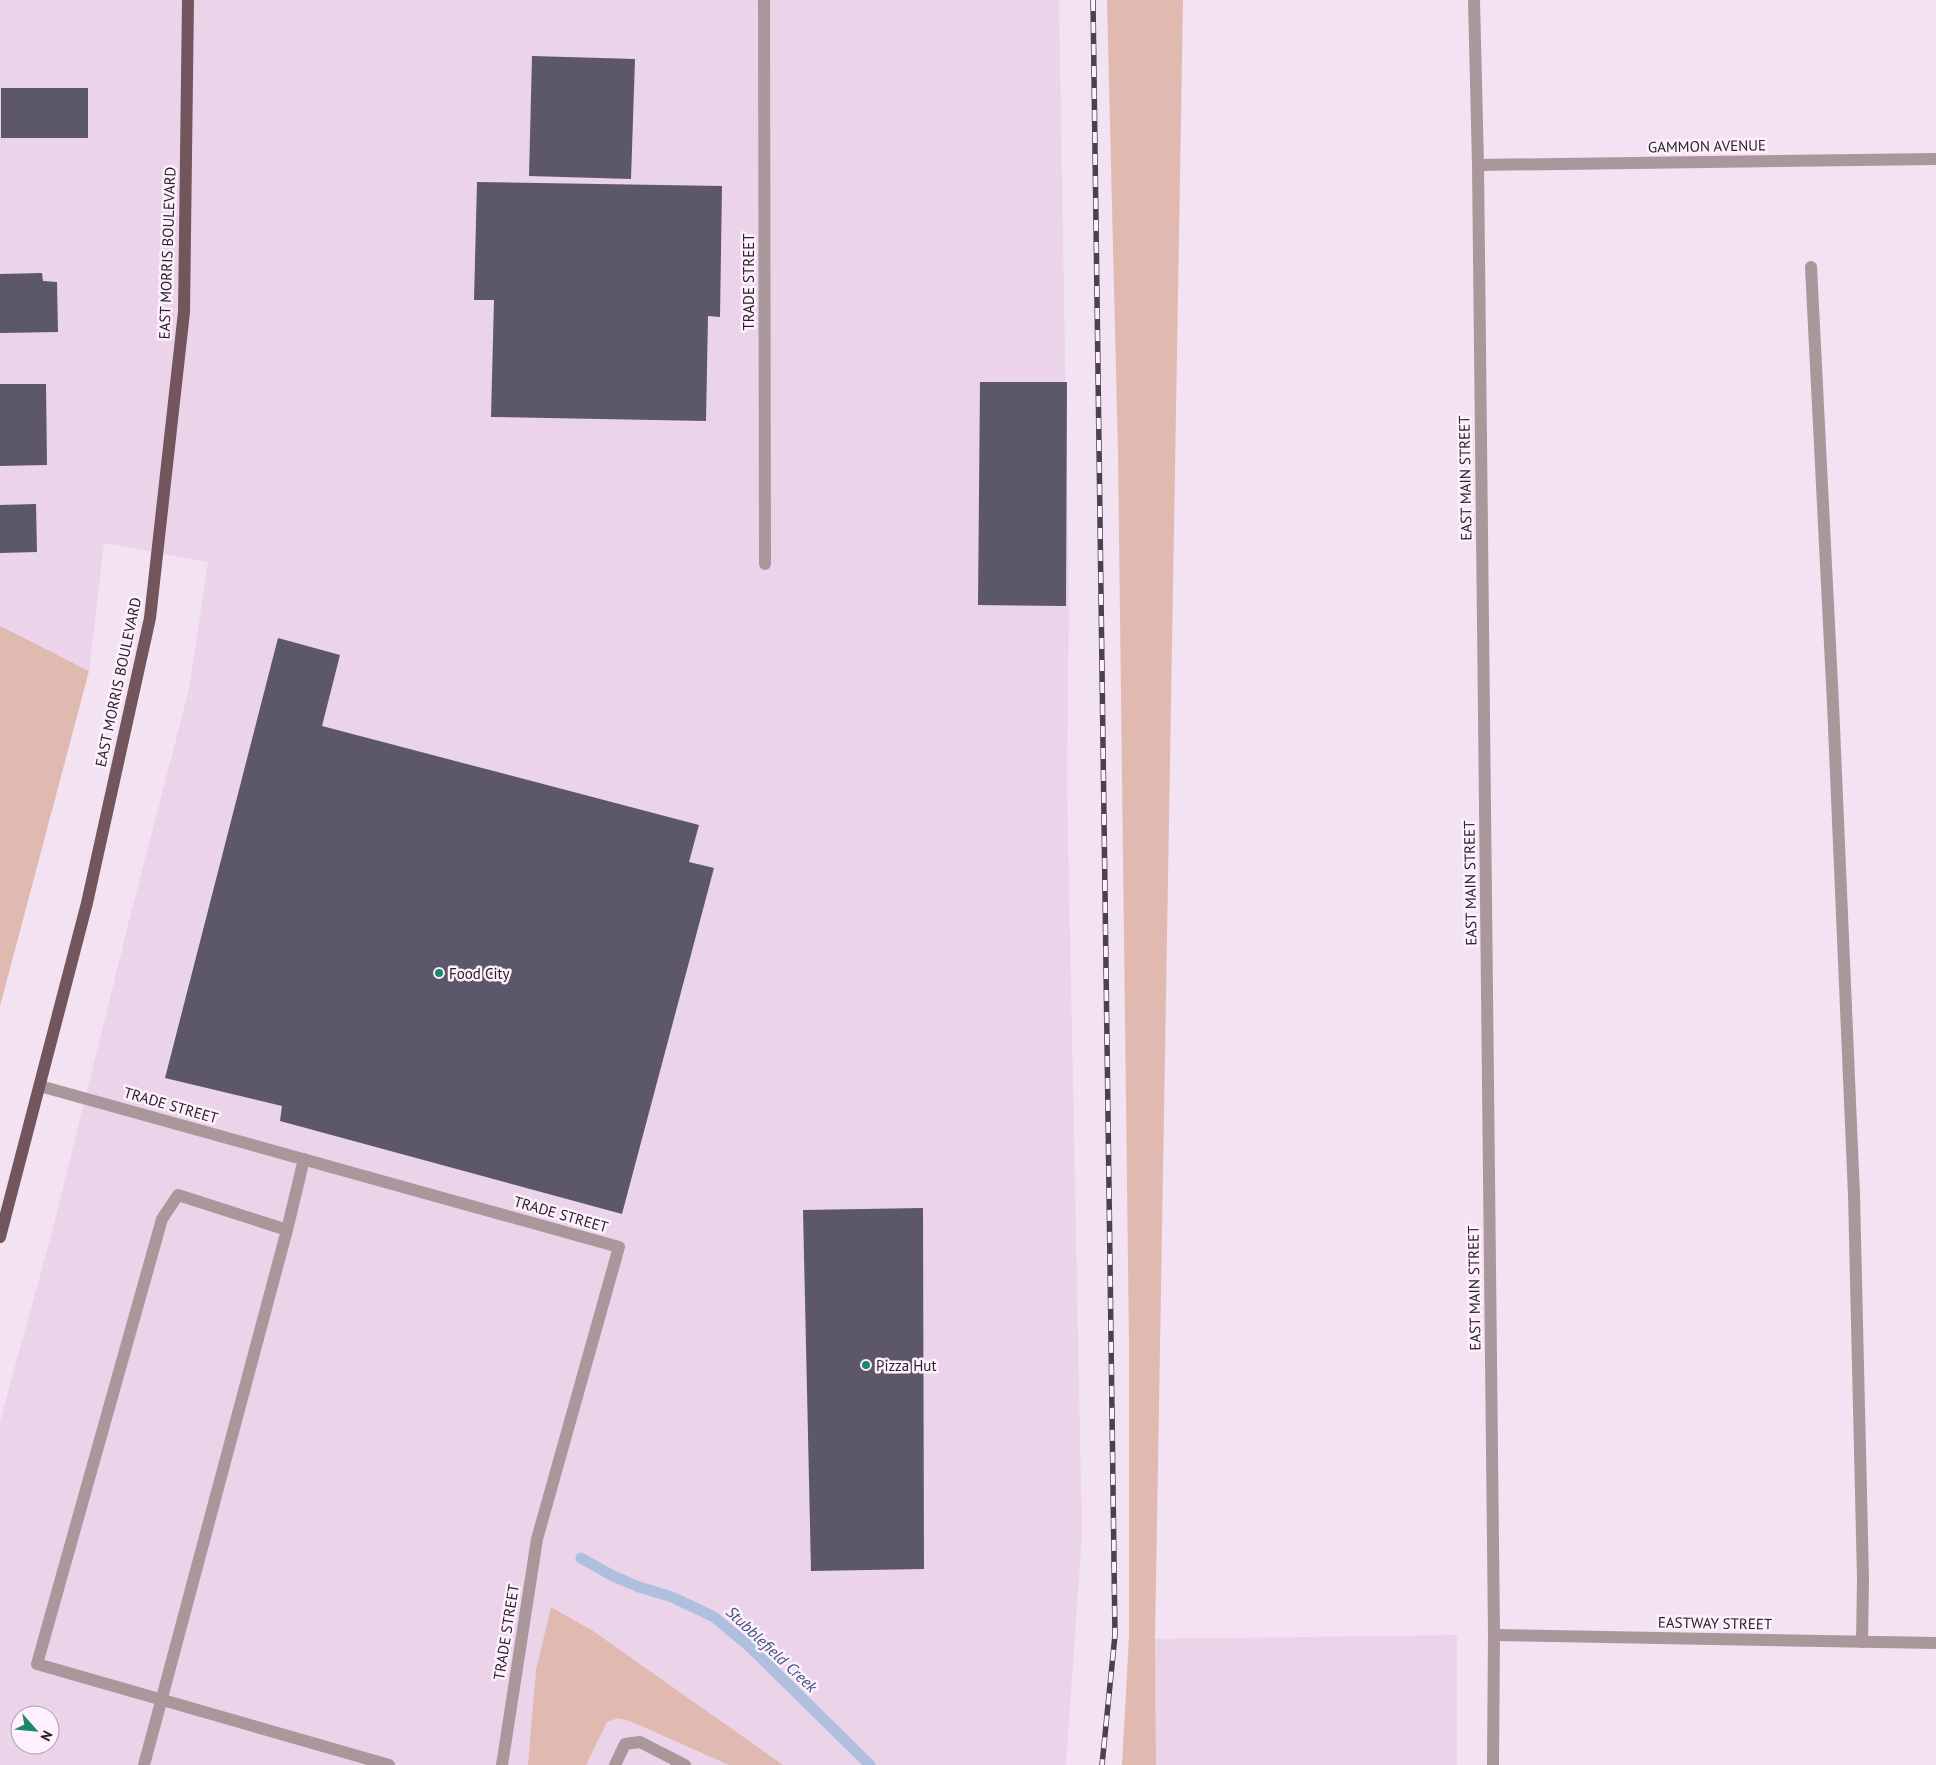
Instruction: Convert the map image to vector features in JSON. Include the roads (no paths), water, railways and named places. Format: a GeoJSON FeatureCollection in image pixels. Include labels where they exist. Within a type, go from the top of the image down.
{"type":"FeatureCollection","features":[{"type":"Feature","properties":{"kind":"main road","name":"EAST MORRIS BOULEVARD"},"geometry":{"type":"LineString","coordinates":[[0,1237],[87,903],[150,618],[184,312],[188,0]]}},
{"type":"Feature","properties":{"kind":"street","name":"TRADE STREET"},"geometry":{"type":"LineString","coordinates":[[764,0],[765,564]]}},
{"type":"Feature","properties":{"kind":"street","name":"EAST MAIN STREET"},"geometry":{"type":"LineString","coordinates":[[1474,0],[1478,165],[1494,1635],[1493,1765]]}},
{"type":"Feature","properties":{"kind":"street","name":"GAMMON AVENUE"},"geometry":{"type":"LineString","coordinates":[[1478,165],[1936,159]]}},
{"type":"Feature","properties":{"kind":"street"},"geometry":{"type":"LineString","coordinates":[[1811,267],[1834,704],[1854,1195],[1863,1579],[1862,1642]]}},
{"type":"Feature","properties":{"kind":"street","name":"TRADE STREET"},"geometry":{"type":"LineString","coordinates":[[40,1086],[619,1247],[537,1539],[502,1765]]}},
{"type":"Feature","properties":{"kind":"street"},"geometry":{"type":"LineString","coordinates":[[144,1765],[287,1230],[304,1159]]}},
{"type":"Feature","properties":{"kind":"street"},"geometry":{"type":"LineString","coordinates":[[287,1230],[178,1195],[162,1219],[37,1664],[389,1765]]}},
{"type":"Feature","properties":{"kind":"street","name":"EASTWAY STREET"},"geometry":{"type":"LineString","coordinates":[[1494,1635],[1936,1643]]}},
{"type":"Feature","properties":{"kind":"street"},"geometry":{"type":"LineString","coordinates":[[615,1765],[625,1744],[640,1742],[685,1765]]}},
{"type":"Feature","properties":{"kind":"waterway","name":"Stubblefield Creek"},"geometry":{"type":"LineString","coordinates":[[581,1558],[613,1576],[639,1587],[672,1597],[714,1617],[749,1646],[870,1765]]}},
{"type":"Feature","properties":{"kind":"railway"},"geometry":{"type":"LineString","coordinates":[[1093,0],[1115,1635],[1102,1765]]}},
{"type":"Feature","properties":{"kind":"place","name":"Food City"},"geometry":{"type":"Point","coordinates":[439,973]}},
{"type":"Feature","properties":{"kind":"place","name":"Pizza Hut"},"geometry":{"type":"Point","coordinates":[866,1365]}}]}
